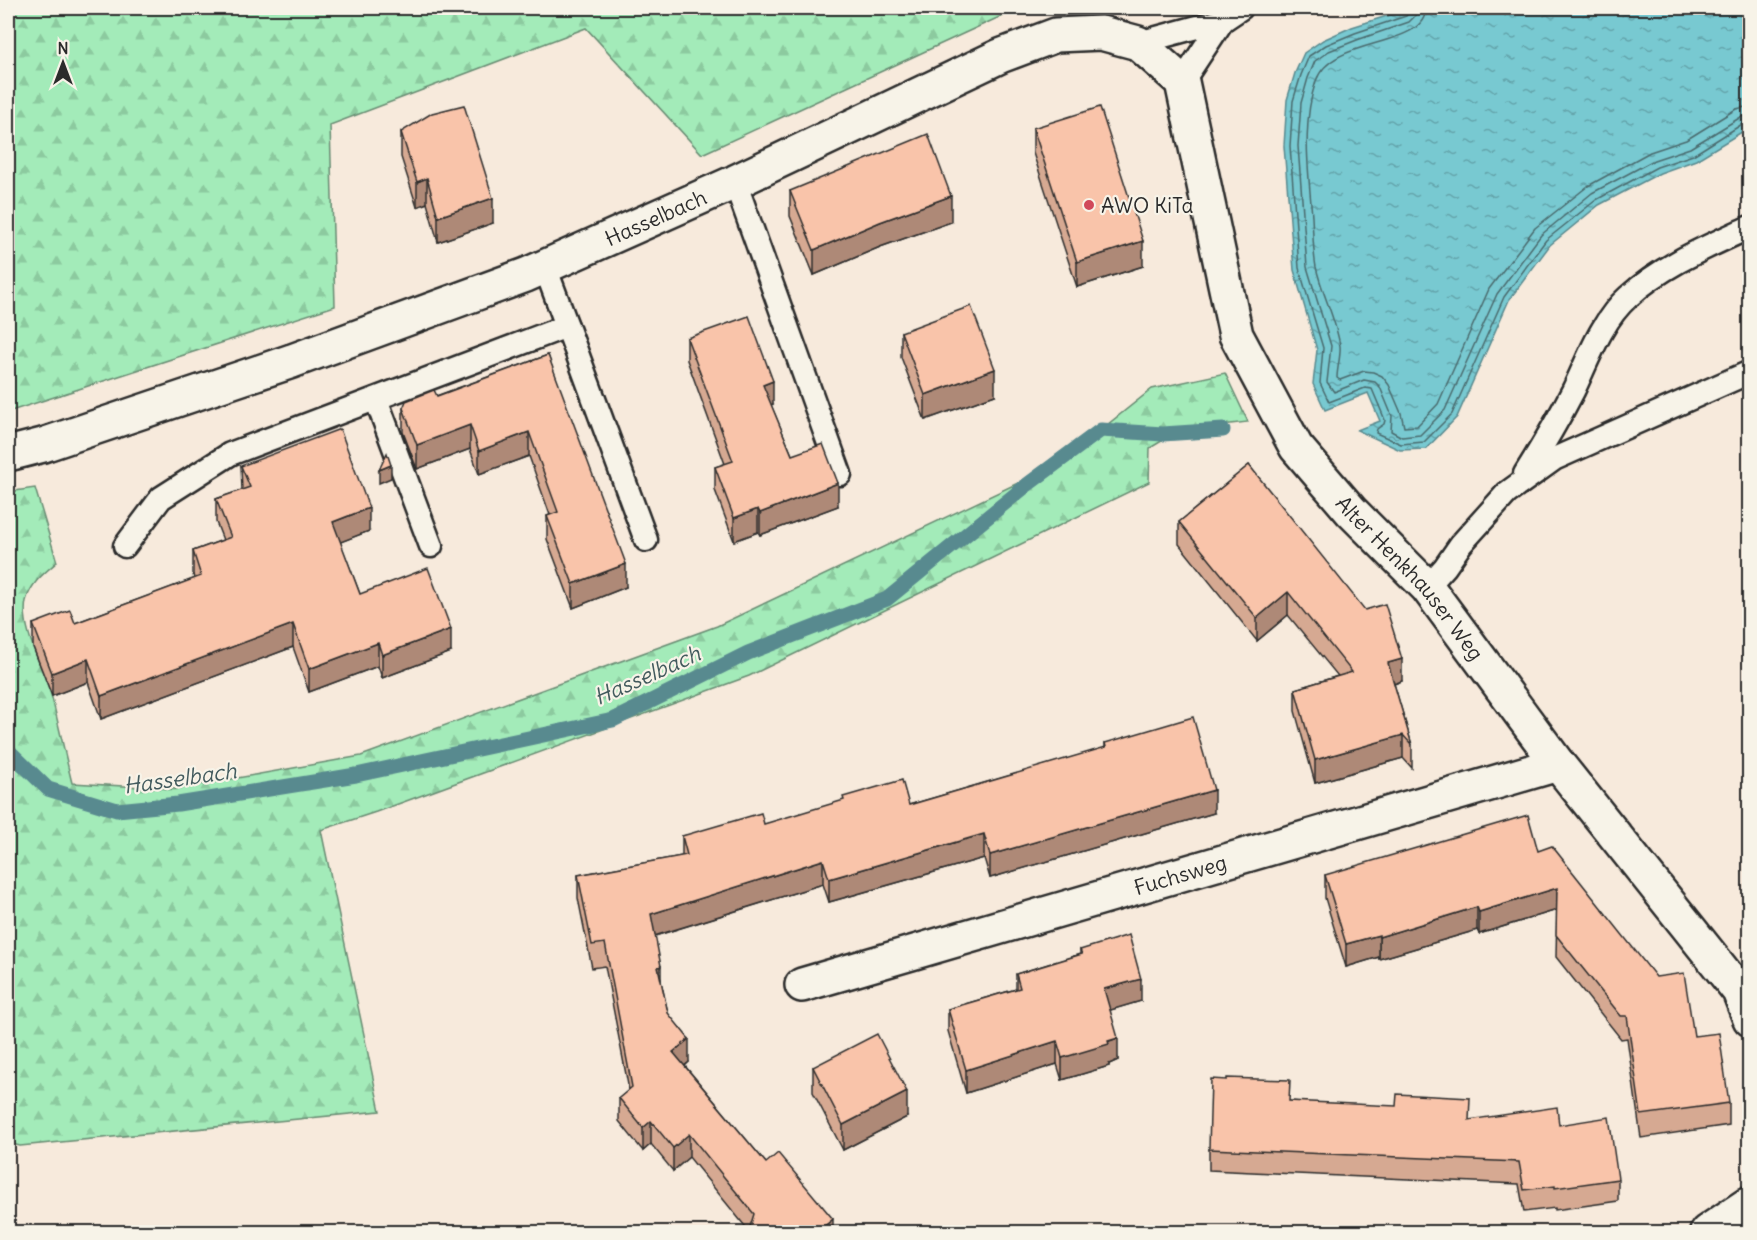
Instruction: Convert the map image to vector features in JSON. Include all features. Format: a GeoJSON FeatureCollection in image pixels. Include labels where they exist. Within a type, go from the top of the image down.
{"type":"FeatureCollection","features":[{"type":"Feature","properties":{"kind":"street","name":"Hasselbach"},"geometry":{"type":"LineString","coordinates":[[8,454],[43,445],[292,361],[545,267],[735,182],[1000,56],[1056,35],[1101,33],[1138,43],[1182,82]]}},
{"type":"Feature","properties":{"kind":"street","name":"Alter Henkhauser Weg"},"geometry":{"type":"LineString","coordinates":[[1182,82],[1236,335],[1296,447],[1351,511],[1427,587],[1558,764],[1739,991],[1749,1019]]}},
{"type":"Feature","properties":{"kind":"street","name":"Fuchsweg"},"geometry":{"type":"LineString","coordinates":[[802,985],[1558,764]]}},
{"type":"Feature","properties":{"kind":"street"},"geometry":{"type":"LineString","coordinates":[[1707,1233],[1749,1203]]}},
{"type":"Feature","properties":{"kind":"lane"},"geometry":{"type":"LineString","coordinates":[[1138,43],[1232,14]]}},
{"type":"Feature","properties":{"kind":"lane"},"geometry":{"type":"LineString","coordinates":[[1182,82],[1232,14]]}},
{"type":"Feature","properties":{"kind":"lane"},"geometry":{"type":"LineString","coordinates":[[735,182],[840,474]]}},
{"type":"Feature","properties":{"kind":"lane"},"geometry":{"type":"LineString","coordinates":[[1518,484],[1556,421],[1608,322],[1627,298],[1683,258],[1749,227]]}},
{"type":"Feature","properties":{"kind":"lane"},"geometry":{"type":"LineString","coordinates":[[545,267],[646,540]]}},
{"type":"Feature","properties":{"kind":"lane"},"geometry":{"type":"LineString","coordinates":[[125,546],[161,498],[230,454],[567,326]]}},
{"type":"Feature","properties":{"kind":"lane"},"geometry":{"type":"LineString","coordinates":[[1427,587],[1461,544],[1507,493],[1554,459],[1749,372]]}},
{"type":"Feature","properties":{"kind":"lane"},"geometry":{"type":"LineString","coordinates":[[376,399],[431,546]]}},
{"type":"Feature","properties":{"kind":"green space"},"geometry":{"type":"Polygon","coordinates":[[[8,8],[1019,8],[702,154],[586,28],[330,125],[335,306],[8,412],[8,8]]]}},
{"type":"Feature","properties":{"kind":"green space"},"geometry":{"type":"Polygon","coordinates":[[[1225,373],[1248,422],[1180,430],[1150,448],[1149,482],[749,676],[321,830],[380,1111],[20,1146],[12,1144],[8,1117],[8,492],[35,488],[57,562],[38,579],[31,589],[26,601],[25,612],[30,637],[52,698],[72,783],[175,789],[361,756],[717,626],[1058,464],[1152,389],[1225,373]]]}},
{"type":"Feature","properties":{"kind":"water"},"geometry":{"type":"Polygon","coordinates":[[[1412,8],[1749,8],[1750,127],[1696,160],[1660,173],[1599,205],[1550,245],[1509,300],[1457,417],[1426,449],[1400,450],[1357,430],[1380,421],[1368,393],[1325,410],[1313,384],[1317,350],[1294,270],[1284,146],[1287,100],[1304,53],[1323,40],[1352,27],[1412,8]]]}},
{"type":"Feature","properties":{"kind":"building"},"geometry":{"type":"Polygon","coordinates":[[[464,105],[493,198],[438,217],[427,178],[417,182],[401,132],[432,113],[464,105]]]}},
{"type":"Feature","properties":{"kind":"building","name":"AWO KiTa"},"geometry":{"type":"Polygon","coordinates":[[[1100,107],[1143,241],[1077,262],[1033,128],[1100,107]]]}},
{"type":"Feature","properties":{"kind":"building"},"geometry":{"type":"Polygon","coordinates":[[[928,134],[951,196],[880,222],[814,250],[790,191],[928,134]]]}},
{"type":"Feature","properties":{"kind":"building"},"geometry":{"type":"Polygon","coordinates":[[[971,306],[995,369],[925,395],[901,332],[971,306]]]}},
{"type":"Feature","properties":{"kind":"building"},"geometry":{"type":"Polygon","coordinates":[[[749,316],[773,381],[763,385],[792,455],[823,444],[838,483],[760,513],[758,509],[734,518],[715,467],[733,461],[687,338],[749,316]]]}},
{"type":"Feature","properties":{"kind":"building"},"geometry":{"type":"Polygon","coordinates":[[[548,355],[626,564],[573,584],[547,516],[558,512],[529,432],[479,451],[470,425],[417,445],[403,408],[406,401],[434,390],[437,396],[548,355]]]}},
{"type":"Feature","properties":{"kind":"building"},"geometry":{"type":"Polygon","coordinates":[[[340,429],[369,508],[333,522],[360,594],[428,568],[451,629],[382,655],[378,643],[309,669],[293,624],[101,696],[88,659],[52,673],[33,624],[70,610],[75,623],[201,576],[193,551],[231,537],[216,499],[250,487],[241,466],[340,429]]]}},
{"type":"Feature","properties":{"kind":"building"},"geometry":{"type":"Polygon","coordinates":[[[387,453],[391,465],[379,470],[387,453]]]}},
{"type":"Feature","properties":{"kind":"building"},"geometry":{"type":"Polygon","coordinates":[[[1249,465],[1365,610],[1385,604],[1402,659],[1388,663],[1412,745],[1403,735],[1315,760],[1295,689],[1352,672],[1288,592],[1257,618],[1179,522],[1249,465]]]}},
{"type":"Feature","properties":{"kind":"building"},"geometry":{"type":"Polygon","coordinates":[[[1193,717],[1214,790],[990,855],[984,834],[829,879],[823,860],[651,914],[661,966],[658,967],[668,1013],[689,1039],[673,1052],[766,1163],[778,1153],[833,1219],[816,1233],[751,1233],[749,1230],[754,1214],[689,1134],[673,1148],[651,1121],[643,1128],[619,1098],[632,1087],[605,943],[592,945],[578,875],[687,855],[682,836],[761,813],[764,824],[902,780],[909,805],[1106,747],[1105,743],[1193,717]]]}},
{"type":"Feature","properties":{"kind":"building"},"geometry":{"type":"Polygon","coordinates":[[[1528,815],[1538,851],[1552,846],[1656,977],[1684,973],[1694,1036],[1719,1033],[1729,1103],[1641,1115],[1627,1016],[1621,1016],[1556,935],[1557,888],[1479,912],[1477,907],[1379,937],[1379,935],[1346,944],[1325,875],[1528,815]]]}},
{"type":"Feature","properties":{"kind":"building"},"geometry":{"type":"Polygon","coordinates":[[[1129,935],[1141,979],[1104,989],[1118,1038],[1108,1041],[1109,1044],[1062,1058],[1057,1041],[966,1070],[948,1009],[1020,988],[1016,974],[1082,954],[1080,950],[1129,935]]]}},
{"type":"Feature","properties":{"kind":"building"},"geometry":{"type":"Polygon","coordinates":[[[877,1034],[907,1092],[843,1125],[813,1067],[877,1034]]]}},
{"type":"Feature","properties":{"kind":"building"},"geometry":{"type":"Polygon","coordinates":[[[1227,1078],[1290,1080],[1289,1101],[1396,1106],[1397,1094],[1470,1098],[1469,1120],[1557,1107],[1559,1125],[1609,1117],[1618,1179],[1524,1190],[1519,1162],[1209,1149],[1211,1079],[1227,1080],[1227,1078]]]}},
{"type":"Feature","properties":{"kind":"waterway","name":"Hasselbach"},"geometry":{"type":"LineString","coordinates":[[8,750],[48,789],[117,810],[178,804],[356,775],[613,720],[748,653],[887,599],[1027,485],[1101,430],[1163,434],[1223,430]]}},
{"type":"Feature","properties":{"kind":"waterway"},"geometry":{"type":"LineString","coordinates":[[1745,1232],[1750,1230]]}},
{"type":"Feature","properties":{"kind":"place","name":"AWO KiTa"},"geometry":{"type":"Point","coordinates":[1089,205]}}]}
